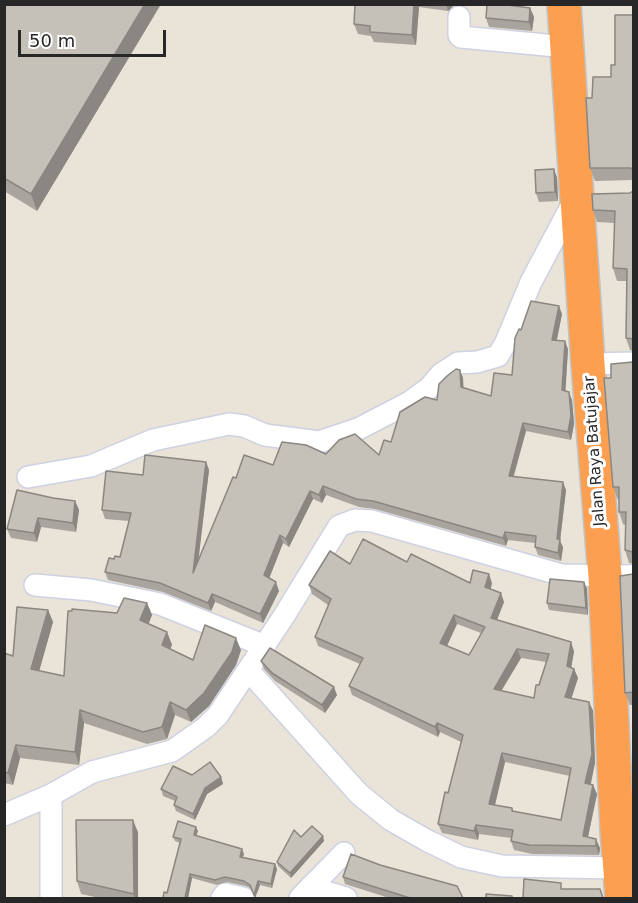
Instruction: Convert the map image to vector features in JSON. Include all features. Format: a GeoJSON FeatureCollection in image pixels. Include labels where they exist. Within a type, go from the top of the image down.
{"type":"FeatureCollection","features":[{"type":"Feature","properties":{"kind":"highway","name":"Jalan Raya Batujajar"},"geometry":{"type":"LineString","coordinates":[[564,4],[567,47],[589,194],[588,364],[619,576],[621,883]]}},
{"type":"Feature","properties":{"kind":"street"},"geometry":{"type":"LineString","coordinates":[[459,17],[461,37],[567,47]]}},
{"type":"Feature","properties":{"kind":"street"},"geometry":{"type":"LineString","coordinates":[[28,477],[91,466],[153,440],[229,424],[244,426],[265,435],[319,442],[358,429],[410,402],[429,388],[441,374],[456,364],[477,362],[498,356],[531,282],[589,194]]}},
{"type":"Feature","properties":{"kind":"street"},"geometry":{"type":"LineString","coordinates":[[588,364],[633,363]]}},
{"type":"Feature","properties":{"kind":"street"},"geometry":{"type":"LineString","coordinates":[[4,815],[51,795],[92,772],[172,751],[206,727],[218,715],[264,646],[339,526],[347,522],[372,522],[562,575],[619,576]]}},
{"type":"Feature","properties":{"kind":"street"},"geometry":{"type":"LineString","coordinates":[[34,585],[92,590],[159,604],[264,646]]}},
{"type":"Feature","properties":{"kind":"street"},"geometry":{"type":"LineString","coordinates":[[248,670],[359,794],[391,820],[426,840],[461,857],[502,866],[621,883]]}},
{"type":"Feature","properties":{"kind":"street"},"geometry":{"type":"LineString","coordinates":[[51,795],[51,898]]}},
{"type":"Feature","properties":{"kind":"street"},"geometry":{"type":"LineString","coordinates":[[305,893],[344,853]]}},
{"type":"Feature","properties":{"kind":"street"},"geometry":{"type":"LineString","coordinates":[[305,893],[346,898]]}},
{"type":"Feature","properties":{"kind":"street"},"geometry":{"type":"LineString","coordinates":[[222,898],[225,894],[243,898]]}},
{"type":"Feature","properties":{"kind":"building"},"geometry":{"type":"Polygon","coordinates":[[[4,4],[145,4],[31,194],[4,178],[4,4]]]}},
{"type":"Feature","properties":{"kind":"building"},"geometry":{"type":"Polygon","coordinates":[[[355,4],[414,4],[412,35],[370,32],[370,26],[354,24],[355,4]]]}},
{"type":"Feature","properties":{"kind":"building"},"geometry":{"type":"Polygon","coordinates":[[[487,4],[530,8],[529,22],[486,18],[487,4]]]}},
{"type":"Feature","properties":{"kind":"building"},"geometry":{"type":"Polygon","coordinates":[[[615,15],[633,15],[633,169],[590,168],[586,98],[592,98],[593,77],[611,77],[611,65],[615,65],[615,15]]]}},
{"type":"Feature","properties":{"kind":"building"},"geometry":{"type":"Polygon","coordinates":[[[554,169],[555,192],[536,193],[535,170],[554,169]]]}},
{"type":"Feature","properties":{"kind":"building"},"geometry":{"type":"Polygon","coordinates":[[[633,191],[633,339],[626,338],[627,269],[613,268],[615,211],[593,210],[592,194],[633,191]]]}},
{"type":"Feature","properties":{"kind":"building"},"geometry":{"type":"Polygon","coordinates":[[[531,301],[559,306],[552,340],[565,341],[562,390],[569,392],[571,416],[568,432],[523,423],[509,476],[563,482],[557,539],[560,539],[558,553],[535,547],[536,536],[505,532],[503,538],[373,501],[356,499],[323,486],[319,495],[310,491],[286,539],[280,535],[264,575],[276,582],[260,614],[212,594],[208,603],[160,583],[105,572],[109,558],[120,557],[131,513],[102,510],[106,471],[143,475],[145,455],[206,462],[193,573],[244,455],[273,465],[282,442],[306,445],[326,454],[339,440],[355,434],[379,455],[384,440],[391,442],[400,412],[425,397],[437,400],[439,384],[456,369],[460,370],[461,387],[491,396],[494,373],[512,375],[515,338],[519,329],[521,330],[531,301]]]}},
{"type":"Feature","properties":{"kind":"building"},"geometry":{"type":"Polygon","coordinates":[[[633,362],[633,552],[625,550],[626,512],[619,512],[619,487],[613,487],[604,378],[611,378],[611,364],[633,362]]]}},
{"type":"Feature","properties":{"kind":"building"},"geometry":{"type":"Polygon","coordinates":[[[17,490],[75,501],[73,523],[38,518],[34,533],[7,529],[17,490]]]}},
{"type":"Feature","properties":{"kind":"building"},"geometry":{"type":"Polygon","coordinates":[[[363,539],[407,562],[411,554],[470,583],[473,570],[489,574],[485,587],[501,593],[491,618],[571,642],[567,666],[574,669],[565,697],[589,702],[592,754],[585,783],[593,785],[583,836],[596,839],[596,846],[529,845],[511,841],[513,830],[476,825],[474,831],[438,824],[445,792],[448,793],[463,735],[437,723],[435,727],[349,686],[363,658],[315,637],[331,599],[309,585],[330,551],[350,564],[363,539]],[[454,615],[440,643],[469,655],[485,627],[454,615]],[[517,649],[494,689],[534,698],[536,685],[539,685],[549,654],[517,649]],[[502,753],[489,804],[512,808],[512,811],[561,820],[571,768],[502,753]]]}},
{"type":"Feature","properties":{"kind":"building"},"geometry":{"type":"Polygon","coordinates":[[[633,574],[633,692],[625,693],[620,576],[633,574]]]}},
{"type":"Feature","properties":{"kind":"building"},"geometry":{"type":"Polygon","coordinates":[[[550,579],[584,582],[586,608],[547,603],[550,579]]]}},
{"type":"Feature","properties":{"kind":"building"},"geometry":{"type":"Polygon","coordinates":[[[124,598],[147,603],[140,620],[167,632],[162,645],[193,660],[205,625],[236,638],[232,652],[204,693],[186,710],[170,702],[162,727],[143,732],[80,710],[75,752],[16,745],[8,773],[4,772],[4,653],[13,656],[17,607],[48,610],[31,669],[64,676],[68,611],[72,609],[117,613],[124,598]]]}},
{"type":"Feature","properties":{"kind":"building"},"geometry":{"type":"Polygon","coordinates":[[[270,648],[334,687],[322,705],[272,673],[261,661],[270,648]]]}},
{"type":"Feature","properties":{"kind":"building"},"geometry":{"type":"Polygon","coordinates":[[[210,762],[221,777],[205,788],[193,814],[174,805],[177,797],[161,789],[173,766],[192,775],[210,762]]]}},
{"type":"Feature","properties":{"kind":"building"},"geometry":{"type":"Polygon","coordinates":[[[76,820],[133,820],[134,894],[77,881],[76,820]]]}},
{"type":"Feature","properties":{"kind":"building"},"geometry":{"type":"Polygon","coordinates":[[[178,821],[196,827],[194,835],[242,849],[240,857],[275,864],[271,884],[258,881],[254,895],[250,885],[244,881],[225,877],[215,880],[190,874],[185,898],[163,898],[164,892],[167,893],[181,839],[173,837],[178,821]]]}},
{"type":"Feature","properties":{"kind":"building"},"geometry":{"type":"Polygon","coordinates":[[[312,826],[323,836],[290,873],[277,862],[294,830],[301,837],[312,826]]]}},
{"type":"Feature","properties":{"kind":"building"},"geometry":{"type":"Polygon","coordinates":[[[351,854],[380,865],[457,886],[463,898],[410,898],[343,877],[351,854]]]}},
{"type":"Feature","properties":{"kind":"building"},"geometry":{"type":"Polygon","coordinates":[[[524,879],[561,883],[561,889],[600,889],[603,898],[523,898],[524,879]]]}},
{"type":"Feature","properties":{"kind":"building"},"geometry":{"type":"Polygon","coordinates":[[[486,894],[512,896],[512,898],[486,898],[486,894]]]}}]}
